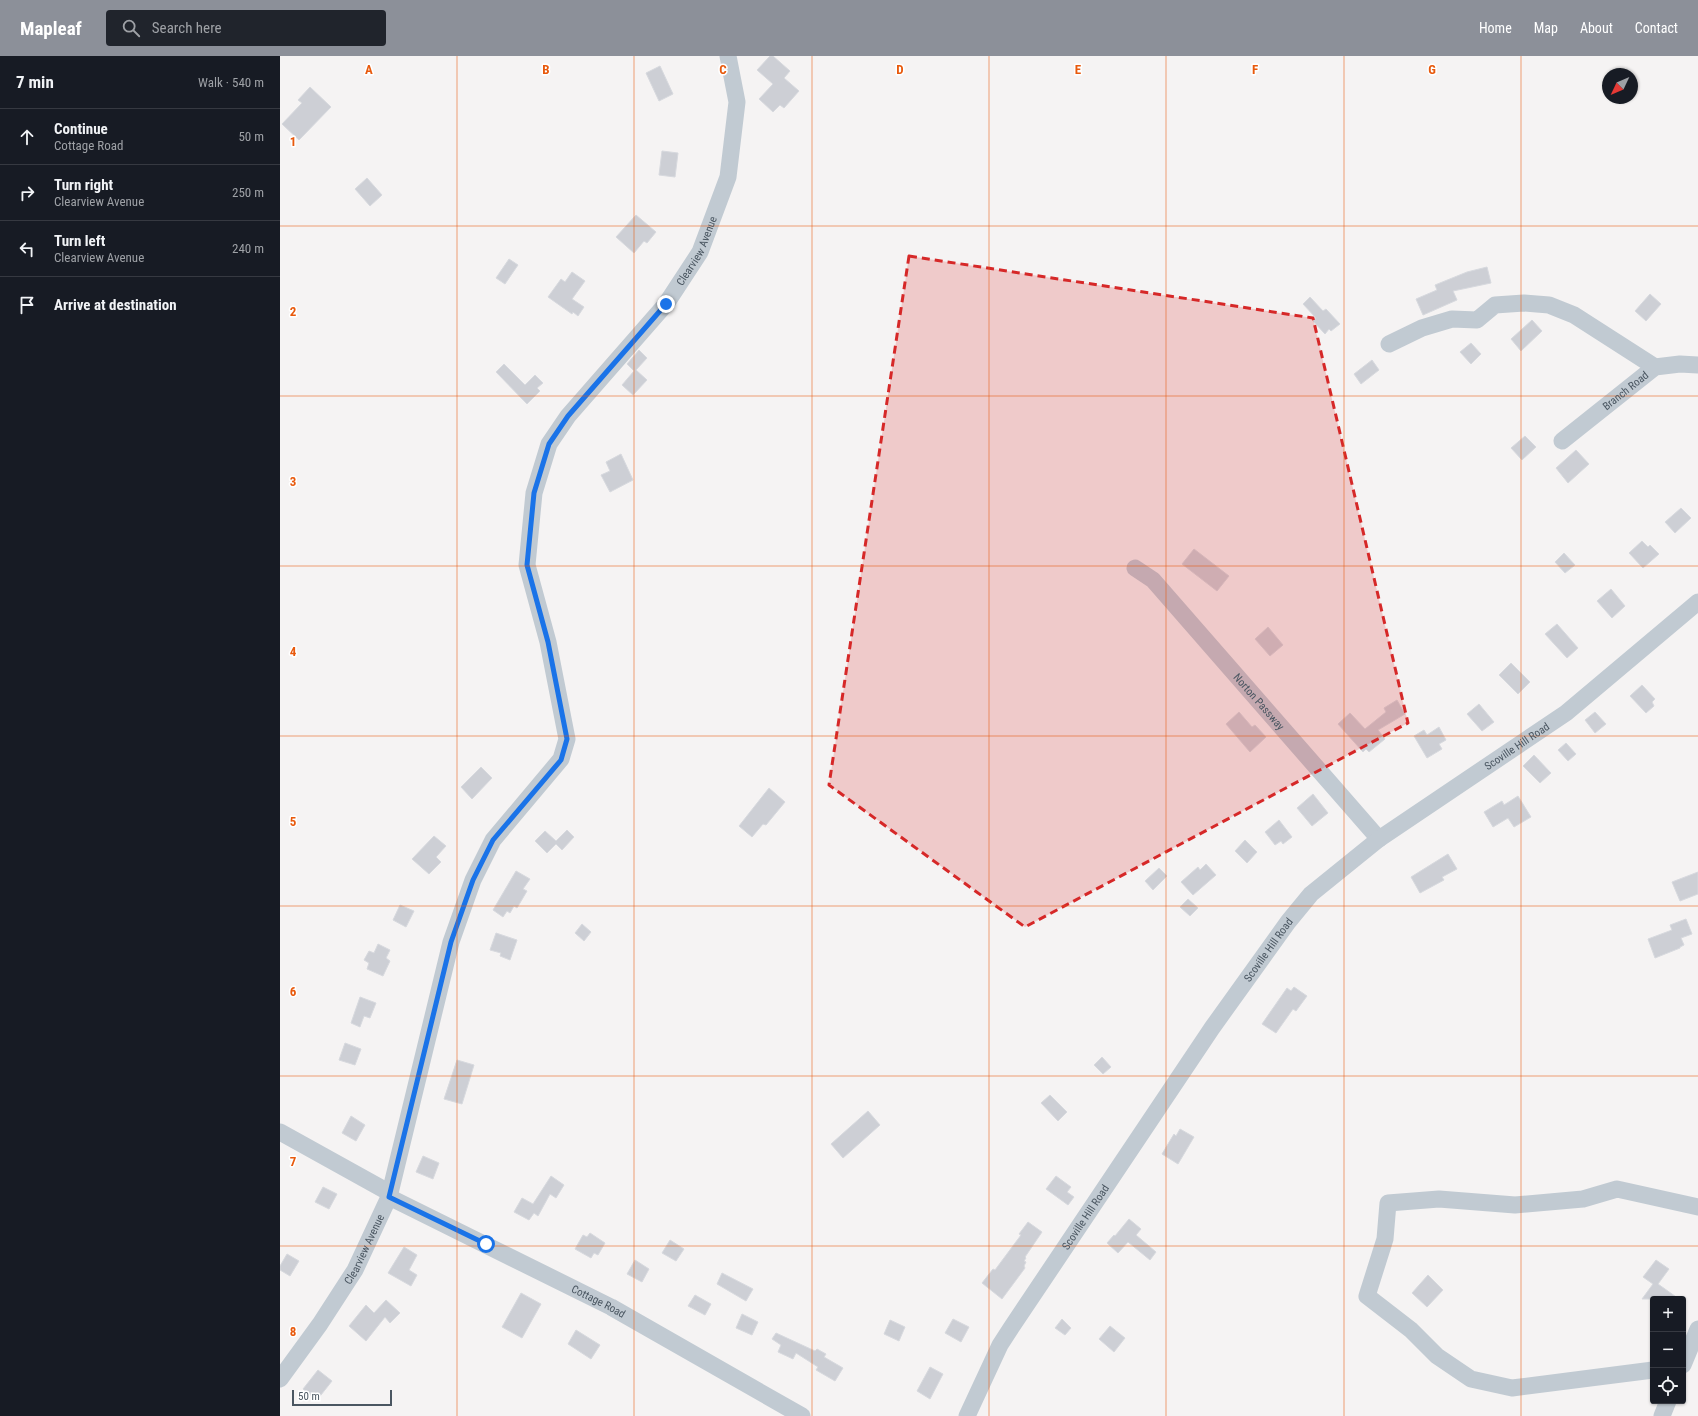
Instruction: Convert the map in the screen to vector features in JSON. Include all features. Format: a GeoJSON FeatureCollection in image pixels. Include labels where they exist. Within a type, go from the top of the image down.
{"type":"FeatureCollection","features":[{"type":"Feature","properties":{"kind":"street","name":"Clearview Avenue"},"geometry":{"type":"LineString","coordinates":[[280,1379],[320,1324],[355,1270],[390,1195],[451,942],[473,880],[493,840],[561,760],[567,739],[548,642],[527,565],[534,493],[549,444],[568,416],[666,304],[700,252],[728,176],[737,102],[728,56]]}},
{"type":"Feature","properties":{"kind":"street"},"geometry":{"type":"LineString","coordinates":[[1389,344],[1422,328],[1452,319],[1477,320],[1495,306],[1524,303],[1549,305],[1574,315],[1654,367]]}},
{"type":"Feature","properties":{"kind":"street","name":"Branch Road"},"geometry":{"type":"LineString","coordinates":[[1562,441],[1654,367],[1680,364],[1698,365]]}},
{"type":"Feature","properties":{"kind":"street","name":"Norton Passway"},"geometry":{"type":"LineString","coordinates":[[1135,568],[1153,580],[1379,839]]}},
{"type":"Feature","properties":{"kind":"street","name":"Scoville Hill Road"},"geometry":{"type":"LineString","coordinates":[[966,1416],[1000,1345],[1227,1008],[1288,922],[1311,894],[1379,839],[1566,713],[1698,602]]}},
{"type":"Feature","properties":{"kind":"street","name":"Cottage Road"},"geometry":{"type":"LineString","coordinates":[[280,1132],[390,1195],[611,1307],[802,1416]]}},
{"type":"Feature","properties":{"kind":"street"},"geometry":{"type":"LineString","coordinates":[[1650,1370],[1512,1388],[1471,1379],[1437,1356],[1411,1330],[1367,1296],[1385,1239],[1388,1203],[1439,1199],[1515,1205],[1583,1199],[1617,1189],[1698,1207]]}},
{"type":"Feature","properties":{"kind":"street"},"geometry":{"type":"LineString","coordinates":[[1686,1358],[1698,1328]]}},
{"type":"Feature","properties":{"kind":"street"},"geometry":{"type":"LineString","coordinates":[[1662,1416],[1667,1404]]}},
{"type":"Feature","properties":{"kind":"highlighted area"},"geometry":{"type":"Polygon","coordinates":[[[909,256],[1313,318],[1408,723],[1025,927],[829,785],[909,256]]]}},
{"type":"Feature","properties":{"kind":"building"},"geometry":{"type":"Polygon","coordinates":[[[770,56],[773,56],[790,71],[784,78],[799,91],[784,108],[780,105],[773,112],[759,99],[773,84],[757,70],[770,56]]]}},
{"type":"Feature","properties":{"kind":"building"},"geometry":{"type":"Polygon","coordinates":[[[660,66],[673,94],[659,101],[646,73],[660,66]]]}},
{"type":"Feature","properties":{"kind":"building"},"geometry":{"type":"Polygon","coordinates":[[[310,87],[331,107],[299,140],[282,124],[302,103],[298,100],[310,87]]]}},
{"type":"Feature","properties":{"kind":"building"},"geometry":{"type":"Polygon","coordinates":[[[662,151],[678,153],[675,177],[659,175],[662,151]]]}},
{"type":"Feature","properties":{"kind":"building"},"geometry":{"type":"Polygon","coordinates":[[[367,178],[382,195],[370,206],[355,189],[367,178]]]}},
{"type":"Feature","properties":{"kind":"building"},"geometry":{"type":"Polygon","coordinates":[[[636,215],[656,232],[647,243],[644,241],[634,253],[616,237],[636,215]]]}},
{"type":"Feature","properties":{"kind":"building"},"geometry":{"type":"Polygon","coordinates":[[[509,259],[518,265],[505,284],[496,278],[509,259]]]}},
{"type":"Feature","properties":{"kind":"building"},"geometry":{"type":"Polygon","coordinates":[[[1487,267],[1491,283],[1453,291],[1457,300],[1423,315],[1416,299],[1437,290],[1435,285],[1467,272],[1487,267]]]}},
{"type":"Feature","properties":{"kind":"building"},"geometry":{"type":"Polygon","coordinates":[[[572,272],[585,281],[572,299],[584,307],[578,316],[573,312],[572,314],[548,297],[561,279],[565,282],[572,272]]]}},
{"type":"Feature","properties":{"kind":"building"},"geometry":{"type":"Polygon","coordinates":[[[1650,294],[1661,304],[1646,321],[1635,311],[1650,294]]]}},
{"type":"Feature","properties":{"kind":"building"},"geometry":{"type":"Polygon","coordinates":[[[1310,297],[1323,311],[1326,309],[1340,324],[1331,331],[1329,329],[1325,334],[1313,321],[1316,318],[1303,304],[1310,297]]]}},
{"type":"Feature","properties":{"kind":"building"},"geometry":{"type":"Polygon","coordinates":[[[1532,320],[1542,331],[1521,351],[1511,339],[1532,320]]]}},
{"type":"Feature","properties":{"kind":"building"},"geometry":{"type":"Polygon","coordinates":[[[1471,343],[1481,354],[1471,364],[1460,352],[1471,343]]]}},
{"type":"Feature","properties":{"kind":"building"},"geometry":{"type":"Polygon","coordinates":[[[639,350],[647,358],[636,370],[647,380],[633,395],[622,385],[634,371],[627,364],[639,350]]]}},
{"type":"Feature","properties":{"kind":"building"},"geometry":{"type":"Polygon","coordinates":[[[1372,360],[1379,370],[1361,384],[1354,374],[1372,360]]]}},
{"type":"Feature","properties":{"kind":"building"},"geometry":{"type":"Polygon","coordinates":[[[504,364],[525,385],[535,375],[543,383],[537,388],[540,391],[527,404],[496,372],[504,364]]]}},
{"type":"Feature","properties":{"kind":"building"},"geometry":{"type":"Polygon","coordinates":[[[1525,436],[1536,447],[1522,460],[1511,448],[1525,436]]]}},
{"type":"Feature","properties":{"kind":"building"},"geometry":{"type":"Polygon","coordinates":[[[1576,450],[1589,464],[1568,483],[1556,468],[1576,450]]]}},
{"type":"Feature","properties":{"kind":"building"},"geometry":{"type":"Polygon","coordinates":[[[621,454],[633,480],[610,492],[601,475],[610,471],[606,462],[621,454]]]}},
{"type":"Feature","properties":{"kind":"building"},"geometry":{"type":"Polygon","coordinates":[[[1681,508],[1691,518],[1675,533],[1665,522],[1681,508]]]}},
{"type":"Feature","properties":{"kind":"building"},"geometry":{"type":"Polygon","coordinates":[[[1642,541],[1648,547],[1650,545],[1659,554],[1643,568],[1629,553],[1642,541]]]}},
{"type":"Feature","properties":{"kind":"building"},"geometry":{"type":"Polygon","coordinates":[[[1194,549],[1229,576],[1217,591],[1182,564],[1194,549]]]}},
{"type":"Feature","properties":{"kind":"building"},"geometry":{"type":"Polygon","coordinates":[[[1564,553],[1575,565],[1565,573],[1555,562],[1564,553]]]}},
{"type":"Feature","properties":{"kind":"building"},"geometry":{"type":"Polygon","coordinates":[[[1611,589],[1625,606],[1612,618],[1597,601],[1611,589]]]}},
{"type":"Feature","properties":{"kind":"building"},"geometry":{"type":"Polygon","coordinates":[[[1557,624],[1578,648],[1567,658],[1545,634],[1557,624]]]}},
{"type":"Feature","properties":{"kind":"building"},"geometry":{"type":"Polygon","coordinates":[[[1268,627],[1283,645],[1270,656],[1255,639],[1268,627]]]}},
{"type":"Feature","properties":{"kind":"building"},"geometry":{"type":"Polygon","coordinates":[[[1511,663],[1530,682],[1518,694],[1499,675],[1511,663]]]}},
{"type":"Feature","properties":{"kind":"building"},"geometry":{"type":"Polygon","coordinates":[[[1642,685],[1655,699],[1652,702],[1654,706],[1646,713],[1630,696],[1642,685]]]}},
{"type":"Feature","properties":{"kind":"building"},"geometry":{"type":"Polygon","coordinates":[[[1397,700],[1405,714],[1378,730],[1385,739],[1369,752],[1366,749],[1363,752],[1338,724],[1350,713],[1365,729],[1386,712],[1384,708],[1397,700]]]}},
{"type":"Feature","properties":{"kind":"building"},"geometry":{"type":"Polygon","coordinates":[[[1479,704],[1494,722],[1482,731],[1467,714],[1479,704]]]}},
{"type":"Feature","properties":{"kind":"building"},"geometry":{"type":"Polygon","coordinates":[[[1239,712],[1252,727],[1255,725],[1266,737],[1250,752],[1226,724],[1239,712]]]}},
{"type":"Feature","properties":{"kind":"building"},"geometry":{"type":"Polygon","coordinates":[[[1595,712],[1606,724],[1595,733],[1585,720],[1595,712]]]}},
{"type":"Feature","properties":{"kind":"building"},"geometry":{"type":"Polygon","coordinates":[[[1439,727],[1446,740],[1439,744],[1442,749],[1427,758],[1414,736],[1424,730],[1427,735],[1439,727]]]}},
{"type":"Feature","properties":{"kind":"building"},"geometry":{"type":"Polygon","coordinates":[[[1566,743],[1576,754],[1568,761],[1558,750],[1566,743]]]}},
{"type":"Feature","properties":{"kind":"building"},"geometry":{"type":"Polygon","coordinates":[[[1534,755],[1551,773],[1540,783],[1523,766],[1534,755]]]}},
{"type":"Feature","properties":{"kind":"building"},"geometry":{"type":"Polygon","coordinates":[[[481,767],[492,778],[472,799],[461,787],[481,767]]]}},
{"type":"Feature","properties":{"kind":"building"},"geometry":{"type":"Polygon","coordinates":[[[769,788],[785,802],[766,825],[763,824],[752,837],[739,826],[769,788]]]}},
{"type":"Feature","properties":{"kind":"building"},"geometry":{"type":"Polygon","coordinates":[[[1313,794],[1328,813],[1312,826],[1297,808],[1313,794]]]}},
{"type":"Feature","properties":{"kind":"building"},"geometry":{"type":"Polygon","coordinates":[[[1518,796],[1531,817],[1514,827],[1508,818],[1493,827],[1484,812],[1502,801],[1504,805],[1518,796]]]}},
{"type":"Feature","properties":{"kind":"building"},"geometry":{"type":"Polygon","coordinates":[[[1279,820],[1292,837],[1283,844],[1281,841],[1275,845],[1265,832],[1279,820]]]}},
{"type":"Feature","properties":{"kind":"building"},"geometry":{"type":"Polygon","coordinates":[[[567,830],[574,837],[562,850],[556,844],[547,853],[535,841],[545,831],[556,841],[567,830]]]}},
{"type":"Feature","properties":{"kind":"building"},"geometry":{"type":"Polygon","coordinates":[[[434,836],[446,846],[436,857],[441,862],[429,874],[412,859],[434,836]]]}},
{"type":"Feature","properties":{"kind":"building"},"geometry":{"type":"Polygon","coordinates":[[[1245,840],[1257,852],[1247,863],[1235,851],[1245,840]]]}},
{"type":"Feature","properties":{"kind":"building"},"geometry":{"type":"Polygon","coordinates":[[[1448,854],[1457,869],[1442,877],[1444,880],[1420,893],[1411,877],[1448,854]]]}},
{"type":"Feature","properties":{"kind":"building"},"geometry":{"type":"Polygon","coordinates":[[[1206,864],[1216,875],[1193,895],[1181,882],[1198,867],[1200,870],[1206,864]]]}},
{"type":"Feature","properties":{"kind":"building"},"geometry":{"type":"Polygon","coordinates":[[[1159,868],[1167,876],[1153,890],[1145,881],[1159,868]]]}},
{"type":"Feature","properties":{"kind":"building"},"geometry":{"type":"Polygon","coordinates":[[[516,871],[530,879],[523,889],[527,891],[517,908],[514,906],[510,913],[507,911],[503,917],[493,910],[516,871]]]}},
{"type":"Feature","properties":{"kind":"building"},"geometry":{"type":"Polygon","coordinates":[[[1698,872],[1698,894],[1680,901],[1672,882],[1698,872]]]}},
{"type":"Feature","properties":{"kind":"building"},"geometry":{"type":"Polygon","coordinates":[[[1188,899],[1198,908],[1190,916],[1180,907],[1188,899]]]}},
{"type":"Feature","properties":{"kind":"building"},"geometry":{"type":"Polygon","coordinates":[[[400,905],[414,911],[406,927],[393,920],[400,905]]]}},
{"type":"Feature","properties":{"kind":"building"},"geometry":{"type":"Polygon","coordinates":[[[1686,919],[1692,934],[1681,938],[1684,945],[1655,958],[1648,939],[1672,930],[1670,925],[1686,919]]]}},
{"type":"Feature","properties":{"kind":"building"},"geometry":{"type":"Polygon","coordinates":[[[582,924],[591,932],[584,941],[575,933],[582,924]]]}},
{"type":"Feature","properties":{"kind":"building"},"geometry":{"type":"Polygon","coordinates":[[[496,933],[517,940],[510,960],[500,956],[501,953],[490,950],[496,933]]]}},
{"type":"Feature","properties":{"kind":"building"},"geometry":{"type":"Polygon","coordinates":[[[378,944],[390,950],[386,958],[390,961],[383,976],[367,969],[369,963],[364,960],[369,951],[374,953],[378,944]]]}},
{"type":"Feature","properties":{"kind":"building"},"geometry":{"type":"Polygon","coordinates":[[[1294,987],[1307,996],[1296,1011],[1293,1009],[1276,1033],[1262,1024],[1287,988],[1291,991],[1294,987]]]}},
{"type":"Feature","properties":{"kind":"building"},"geometry":{"type":"Polygon","coordinates":[[[360,997],[376,1003],[370,1018],[364,1016],[360,1027],[351,1023],[360,997]]]}},
{"type":"Feature","properties":{"kind":"building"},"geometry":{"type":"Polygon","coordinates":[[[345,1043],[361,1049],[355,1065],[339,1060],[345,1043]]]}},
{"type":"Feature","properties":{"kind":"building"},"geometry":{"type":"Polygon","coordinates":[[[1102,1057],[1111,1067],[1103,1074],[1094,1065],[1102,1057]]]}},
{"type":"Feature","properties":{"kind":"building"},"geometry":{"type":"Polygon","coordinates":[[[457,1060],[474,1065],[462,1104],[444,1099],[457,1060]]]}},
{"type":"Feature","properties":{"kind":"building"},"geometry":{"type":"Polygon","coordinates":[[[1050,1095],[1067,1112],[1058,1121],[1041,1103],[1050,1095]]]}},
{"type":"Feature","properties":{"kind":"building"},"geometry":{"type":"Polygon","coordinates":[[[868,1111],[880,1125],[843,1158],[831,1144],[868,1111]]]}},
{"type":"Feature","properties":{"kind":"building"},"geometry":{"type":"Polygon","coordinates":[[[351,1116],[365,1125],[356,1141],[342,1133],[351,1116]]]}},
{"type":"Feature","properties":{"kind":"building"},"geometry":{"type":"Polygon","coordinates":[[[1180,1129],[1194,1137],[1178,1164],[1162,1154],[1174,1134],[1176,1136],[1180,1129]]]}},
{"type":"Feature","properties":{"kind":"building"},"geometry":{"type":"Polygon","coordinates":[[[423,1156],[439,1163],[433,1179],[416,1172],[423,1156]]]}},
{"type":"Feature","properties":{"kind":"building"},"geometry":{"type":"Polygon","coordinates":[[[551,1176],[564,1185],[556,1198],[550,1194],[538,1216],[534,1213],[529,1220],[514,1212],[522,1198],[533,1204],[551,1176]]]}},
{"type":"Feature","properties":{"kind":"building"},"geometry":{"type":"Polygon","coordinates":[[[1056,1176],[1071,1187],[1067,1192],[1074,1197],[1068,1205],[1046,1189],[1056,1176]]]}},
{"type":"Feature","properties":{"kind":"building"},"geometry":{"type":"Polygon","coordinates":[[[323,1187],[337,1194],[329,1209],[315,1202],[323,1187]]]}},
{"type":"Feature","properties":{"kind":"building"},"geometry":{"type":"Polygon","coordinates":[[[1129,1219],[1141,1229],[1136,1235],[1156,1252],[1150,1260],[1128,1242],[1118,1253],[1107,1243],[1129,1219]]]}},
{"type":"Feature","properties":{"kind":"building"},"geometry":{"type":"Polygon","coordinates":[[[1028,1222],[1042,1232],[1025,1257],[1025,1268],[1002,1299],[982,1283],[993,1269],[995,1270],[1021,1235],[1019,1234],[1028,1222]]]}},
{"type":"Feature","properties":{"kind":"building"},"geometry":{"type":"Polygon","coordinates":[[[590,1233],[605,1243],[598,1255],[594,1253],[591,1258],[575,1249],[583,1235],[587,1237],[590,1233]]]}},
{"type":"Feature","properties":{"kind":"building"},"geometry":{"type":"Polygon","coordinates":[[[670,1240],[684,1249],[676,1261],[662,1253],[670,1240]]]}},
{"type":"Feature","properties":{"kind":"building"},"geometry":{"type":"Polygon","coordinates":[[[404,1247],[417,1255],[409,1270],[417,1275],[411,1286],[388,1273],[404,1247]]]}},
{"type":"Feature","properties":{"kind":"building"},"geometry":{"type":"Polygon","coordinates":[[[287,1254],[299,1261],[290,1276],[280,1270],[280,1266],[287,1254]]]}},
{"type":"Feature","properties":{"kind":"building"},"geometry":{"type":"Polygon","coordinates":[[[635,1260],[649,1269],[642,1282],[627,1274],[635,1260]]]}},
{"type":"Feature","properties":{"kind":"building"},"geometry":{"type":"Polygon","coordinates":[[[1656,1260],[1669,1269],[1658,1284],[1675,1296],[1650,1296],[1650,1299],[1642,1299],[1653,1284],[1643,1277],[1656,1260]]]}},
{"type":"Feature","properties":{"kind":"building"},"geometry":{"type":"Polygon","coordinates":[[[722,1273],[753,1289],[746,1301],[717,1284],[722,1273]]]}},
{"type":"Feature","properties":{"kind":"building"},"geometry":{"type":"Polygon","coordinates":[[[1428,1275],[1443,1290],[1427,1307],[1412,1293],[1428,1275]]]}},
{"type":"Feature","properties":{"kind":"building"},"geometry":{"type":"Polygon","coordinates":[[[521,1293],[541,1304],[522,1338],[502,1327],[521,1293]]]}},
{"type":"Feature","properties":{"kind":"building"},"geometry":{"type":"Polygon","coordinates":[[[695,1295],[711,1304],[705,1315],[688,1306],[695,1295]]]}},
{"type":"Feature","properties":{"kind":"building"},"geometry":{"type":"Polygon","coordinates":[[[386,1300],[400,1313],[390,1323],[385,1317],[366,1341],[349,1326],[366,1305],[374,1313],[386,1300]]]}},
{"type":"Feature","properties":{"kind":"building"},"geometry":{"type":"Polygon","coordinates":[[[742,1314],[758,1322],[752,1335],[736,1328],[742,1314]]]}},
{"type":"Feature","properties":{"kind":"building"},"geometry":{"type":"Polygon","coordinates":[[[953,1319],[969,1327],[961,1342],[945,1333],[953,1319]]]}},
{"type":"Feature","properties":{"kind":"building"},"geometry":{"type":"Polygon","coordinates":[[[1062,1319],[1071,1328],[1065,1335],[1055,1328],[1062,1319]]]}},
{"type":"Feature","properties":{"kind":"building"},"geometry":{"type":"Polygon","coordinates":[[[890,1320],[905,1327],[899,1341],[884,1334],[890,1320]]]}},
{"type":"Feature","properties":{"kind":"building"},"geometry":{"type":"Polygon","coordinates":[[[1110,1326],[1125,1338],[1114,1352],[1099,1339],[1110,1326]]]}},
{"type":"Feature","properties":{"kind":"building"},"geometry":{"type":"Polygon","coordinates":[[[576,1330],[600,1345],[591,1359],[568,1344],[576,1330]]]}},
{"type":"Feature","properties":{"kind":"building"},"geometry":{"type":"Polygon","coordinates":[[[776,1333],[815,1351],[817,1349],[826,1354],[824,1357],[843,1368],[835,1381],[816,1370],[818,1367],[796,1353],[793,1359],[778,1352],[781,1345],[772,1339],[776,1333]]]}},
{"type":"Feature","properties":{"kind":"building"},"geometry":{"type":"Polygon","coordinates":[[[930,1367],[943,1374],[930,1399],[917,1391],[930,1367]]]}},
{"type":"Feature","properties":{"kind":"building"},"geometry":{"type":"Polygon","coordinates":[[[318,1370],[332,1381],[317,1400],[303,1389],[318,1370]]]}},
{"type":"Feature","properties":{"kind":"route"},"geometry":{"type":"LineString","coordinates":[[486,1244],[389,1197],[451,942],[473,880],[493,840],[561,760],[567,739],[548,642],[527,565],[534,493],[549,444],[568,416],[666,304]]}}]}
